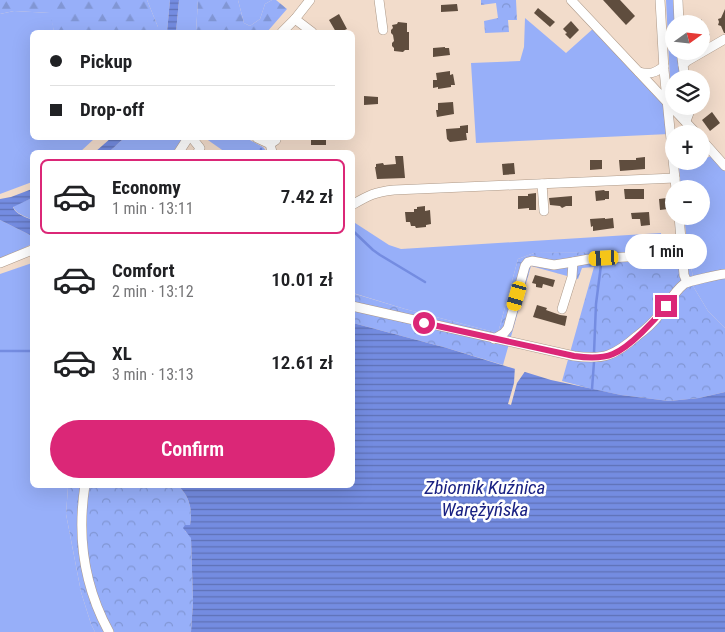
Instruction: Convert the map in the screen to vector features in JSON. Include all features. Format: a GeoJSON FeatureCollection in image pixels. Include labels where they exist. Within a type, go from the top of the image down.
{"type":"FeatureCollection","features":[{"type":"Feature","properties":{"kind":"street"},"geometry":{"type":"LineString","coordinates":[[284,30],[310,0]]}},
{"type":"Feature","properties":{"kind":"street"},"geometry":{"type":"LineString","coordinates":[[380,0],[383,30]]}},
{"type":"Feature","properties":{"kind":"street"},"geometry":{"type":"LineString","coordinates":[[571,0],[665,100]]}},
{"type":"Feature","properties":{"kind":"street"},"geometry":{"type":"LineString","coordinates":[[660,0],[665,78]]}},
{"type":"Feature","properties":{"kind":"street"},"geometry":{"type":"LineString","coordinates":[[678,0],[679,15]]}},
{"type":"Feature","properties":{"kind":"street"},"geometry":{"type":"LineString","coordinates":[[295,19],[309,30]]}},
{"type":"Feature","properties":{"kind":"street"},"geometry":{"type":"LineString","coordinates":[[683,65],[688,60],[725,39]]}},
{"type":"Feature","properties":{"kind":"street"},"geometry":{"type":"LineString","coordinates":[[682,60],[684,70]]}},
{"type":"Feature","properties":{"kind":"street"},"geometry":{"type":"LineString","coordinates":[[639,72],[651,74],[664,66]]}},
{"type":"Feature","properties":{"kind":"street"},"geometry":{"type":"LineString","coordinates":[[355,203],[379,191],[675,178],[668,115]]}},
{"type":"Feature","properties":{"kind":"street"},"geometry":{"type":"LineString","coordinates":[[680,115],[689,125]]}},
{"type":"Feature","properties":{"kind":"street"},"geometry":{"type":"LineString","coordinates":[[686,121],[688,115]]}},
{"type":"Feature","properties":{"kind":"street"},"geometry":{"type":"LineString","coordinates":[[181,150],[188,140]]}},
{"type":"Feature","properties":{"kind":"street"},"geometry":{"type":"LineString","coordinates":[[192,140],[200,148],[199,150]]}},
{"type":"Feature","properties":{"kind":"street"},"geometry":{"type":"LineString","coordinates":[[710,149],[725,166]]}},
{"type":"Feature","properties":{"kind":"street"},"geometry":{"type":"LineString","coordinates":[[542,184],[544,211]]}},
{"type":"Feature","properties":{"kind":"street"},"geometry":{"type":"LineString","coordinates":[[679,225],[684,275],[687,282]]}},
{"type":"Feature","properties":{"kind":"street"},"geometry":{"type":"LineString","coordinates":[[0,263],[30,251]]}},
{"type":"Feature","properties":{"kind":"street"},"geometry":{"type":"LineString","coordinates":[[494,339],[508,328],[528,262],[535,261],[554,265],[589,259],[682,254]]}},
{"type":"Feature","properties":{"kind":"street"},"geometry":{"type":"LineString","coordinates":[[562,309],[572,277],[573,262]]}},
{"type":"Feature","properties":{"kind":"street"},"geometry":{"type":"LineString","coordinates":[[355,307],[494,339],[574,356],[594,358],[613,354],[621,350],[658,316],[687,282],[725,274]]}},
{"type":"Feature","properties":{"kind":"street"},"geometry":{"type":"LineString","coordinates":[[85,488],[82,520],[84,559],[92,592],[109,632]]}},
{"type":"Feature","properties":{"kind":"green space"},"geometry":{"type":"Polygon","coordinates":[[[0,0],[147,0],[158,30],[54,30],[50,13],[14,11],[0,14],[0,0]]]}},
{"type":"Feature","properties":{"kind":"green space"},"geometry":{"type":"Polygon","coordinates":[[[147,0],[170,0],[167,30],[158,30],[147,0]]]}},
{"type":"Feature","properties":{"kind":"green space"},"geometry":{"type":"Polygon","coordinates":[[[179,0],[198,0],[196,30],[176,30],[179,0]]]}},
{"type":"Feature","properties":{"kind":"green space"},"geometry":{"type":"Polygon","coordinates":[[[198,0],[238,0],[244,23],[250,26],[260,19],[265,4],[272,0],[276,0],[287,9],[269,30],[196,30],[198,0]]]}},
{"type":"Feature","properties":{"kind":"green space"},"geometry":{"type":"Polygon","coordinates":[[[238,0],[272,0],[265,4],[260,19],[250,26],[244,23],[238,0]]]}},
{"type":"Feature","properties":{"kind":"green space"},"geometry":{"type":"Polygon","coordinates":[[[481,0],[516,0],[517,20],[508,20],[509,32],[485,33],[484,21],[498,18],[496,3],[481,5],[481,0]]]}},
{"type":"Feature","properties":{"kind":"green space"},"geometry":{"type":"Polygon","coordinates":[[[666,0],[680,0],[681,15],[667,15],[666,0]]]}},
{"type":"Feature","properties":{"kind":"green space"},"geometry":{"type":"Polygon","coordinates":[[[14,11],[51,13],[54,30],[30,30],[30,140],[93,140],[82,150],[30,150],[30,183],[0,194],[0,14],[14,11]]]}},
{"type":"Feature","properties":{"kind":"green space"},"geometry":{"type":"Polygon","coordinates":[[[525,18],[566,53],[595,27],[664,102],[668,125],[665,125],[665,134],[476,143],[471,63],[520,61],[524,47],[525,18]]]}},
{"type":"Feature","properties":{"kind":"green space"},"geometry":{"type":"Polygon","coordinates":[[[669,60],[685,60],[687,70],[670,70],[669,60]]]}},
{"type":"Feature","properties":{"kind":"green space"},"geometry":{"type":"Polygon","coordinates":[[[122,140],[182,140],[174,150],[111,150],[122,140]]]}},
{"type":"Feature","properties":{"kind":"green space"},"geometry":{"type":"Polygon","coordinates":[[[208,140],[250,140],[265,150],[222,150],[208,140]]]}},
{"type":"Feature","properties":{"kind":"green space"},"geometry":{"type":"Polygon","coordinates":[[[710,156],[725,171],[725,328],[708,311],[693,286],[685,225],[710,225],[710,180],[680,180],[679,170],[710,170],[710,156]]]}},
{"type":"Feature","properties":{"kind":"green space"},"geometry":{"type":"Polygon","coordinates":[[[30,199],[30,219],[18,213],[13,206],[30,199]]]}},
{"type":"Feature","properties":{"kind":"green space"},"geometry":{"type":"Polygon","coordinates":[[[0,220],[30,235],[30,245],[0,260],[0,220]]]}},
{"type":"Feature","properties":{"kind":"green space"},"geometry":{"type":"Polygon","coordinates":[[[355,223],[389,245],[401,249],[661,233],[662,248],[677,247],[680,252],[534,253],[518,259],[498,333],[405,309],[355,294],[355,223]]]}},
{"type":"Feature","properties":{"kind":"green space"},"geometry":{"type":"Polygon","coordinates":[[[688,251],[693,286],[708,311],[725,328],[725,392],[699,398],[669,401],[621,395],[562,381],[594,267],[582,268],[578,279],[531,266],[503,365],[355,324],[355,294],[498,333],[518,259],[534,253],[688,251]]]}},
{"type":"Feature","properties":{"kind":"green space"},"geometry":{"type":"Polygon","coordinates":[[[30,264],[30,488],[68,488],[66,514],[81,592],[95,632],[0,632],[0,274],[30,264]]]}},
{"type":"Feature","properties":{"kind":"green space"},"geometry":{"type":"Polygon","coordinates":[[[68,488],[180,488],[185,493],[191,513],[190,525],[186,525],[185,531],[191,536],[193,602],[191,632],[95,632],[81,592],[66,514],[68,488]]]}},
{"type":"Feature","properties":{"kind":"water"},"geometry":{"type":"Polygon","coordinates":[[[170,0],[179,0],[176,30],[167,30],[170,0]]]}},
{"type":"Feature","properties":{"kind":"water"},"geometry":{"type":"Polygon","coordinates":[[[109,140],[122,140],[111,150],[97,150],[109,140]]]}},
{"type":"Feature","properties":{"kind":"water"},"geometry":{"type":"Polygon","coordinates":[[[30,190],[30,199],[13,207],[18,213],[30,219],[30,235],[0,220],[0,199],[30,190]]]}},
{"type":"Feature","properties":{"kind":"water","name":"Zbiornik Kuźnica Warężyńska"},"geometry":{"type":"Polygon","coordinates":[[[355,324],[447,348],[551,380],[621,395],[669,401],[699,398],[725,392],[725,632],[191,632],[193,602],[191,538],[183,528],[185,525],[190,525],[191,513],[185,493],[181,489],[355,488],[355,324]]]}},
{"type":"Feature","properties":{"kind":"pier"},"geometry":{"type":"Polygon","coordinates":[[[515,366],[526,370],[517,383],[511,405],[508,404],[514,383],[515,366]]]}},
{"type":"Feature","properties":{"kind":"building"},"geometry":{"type":"Polygon","coordinates":[[[603,0],[620,0],[635,16],[626,25],[603,0]]]}},
{"type":"Feature","properties":{"kind":"building"},"geometry":{"type":"Polygon","coordinates":[[[457,4],[458,11],[441,12],[441,5],[457,4]]]}},
{"type":"Feature","properties":{"kind":"building"},"geometry":{"type":"Polygon","coordinates":[[[538,8],[555,22],[550,27],[534,13],[538,8]]]}},
{"type":"Feature","properties":{"kind":"building"},"geometry":{"type":"Polygon","coordinates":[[[725,9],[724,33],[721,26],[718,25],[718,19],[721,18],[725,9]]]}},
{"type":"Feature","properties":{"kind":"building"},"geometry":{"type":"Polygon","coordinates":[[[339,14],[347,29],[335,30],[329,20],[339,14]]]}},
{"type":"Feature","properties":{"kind":"building"},"geometry":{"type":"Polygon","coordinates":[[[571,21],[579,30],[570,39],[563,29],[571,21]]]}},
{"type":"Feature","properties":{"kind":"building"},"geometry":{"type":"Polygon","coordinates":[[[398,22],[407,23],[407,32],[409,32],[409,50],[403,52],[394,51],[392,46],[394,41],[391,33],[392,25],[398,22]]]}},
{"type":"Feature","properties":{"kind":"building"},"geometry":{"type":"Polygon","coordinates":[[[433,48],[449,48],[450,55],[433,57],[433,48]]]}},
{"type":"Feature","properties":{"kind":"building"},"geometry":{"type":"Polygon","coordinates":[[[450,71],[450,75],[453,74],[455,85],[438,89],[438,87],[433,88],[433,80],[437,80],[436,73],[450,71]]]}},
{"type":"Feature","properties":{"kind":"building"},"geometry":{"type":"Polygon","coordinates":[[[364,96],[378,97],[378,104],[364,105],[364,96]]]}},
{"type":"Feature","properties":{"kind":"building"},"geometry":{"type":"Polygon","coordinates":[[[453,102],[454,114],[437,117],[438,103],[453,102]]]}},
{"type":"Feature","properties":{"kind":"building"},"geometry":{"type":"Polygon","coordinates":[[[712,112],[720,123],[710,131],[710,125],[706,125],[702,120],[712,112]]]}},
{"type":"Feature","properties":{"kind":"building"},"geometry":{"type":"Polygon","coordinates":[[[468,125],[467,140],[450,142],[447,139],[446,129],[460,128],[460,126],[468,125]]]}},
{"type":"Feature","properties":{"kind":"building"},"geometry":{"type":"Polygon","coordinates":[[[311,140],[326,140],[326,145],[311,145],[311,140]]]}},
{"type":"Feature","properties":{"kind":"building"},"geometry":{"type":"Polygon","coordinates":[[[395,156],[403,156],[405,178],[377,179],[376,164],[396,164],[395,156]]]}},
{"type":"Feature","properties":{"kind":"building"},"geometry":{"type":"Polygon","coordinates":[[[645,157],[645,169],[620,171],[619,160],[636,160],[636,158],[645,157]]]}},
{"type":"Feature","properties":{"kind":"building"},"geometry":{"type":"Polygon","coordinates":[[[590,160],[602,160],[602,169],[590,170],[590,160]]]}},
{"type":"Feature","properties":{"kind":"building"},"geometry":{"type":"Polygon","coordinates":[[[514,163],[515,174],[503,175],[502,164],[514,163]]]}},
{"type":"Feature","properties":{"kind":"building"},"geometry":{"type":"Polygon","coordinates":[[[624,189],[644,189],[644,199],[625,199],[624,189]]]}},
{"type":"Feature","properties":{"kind":"building"},"geometry":{"type":"Polygon","coordinates":[[[595,191],[609,191],[609,199],[596,201],[595,191]]]}},
{"type":"Feature","properties":{"kind":"building"},"geometry":{"type":"Polygon","coordinates":[[[536,193],[536,210],[529,210],[529,208],[518,209],[518,196],[528,196],[528,194],[536,193]]]}},
{"type":"Feature","properties":{"kind":"building"},"geometry":{"type":"Polygon","coordinates":[[[572,196],[572,206],[562,208],[550,205],[549,198],[572,196]]]}},
{"type":"Feature","properties":{"kind":"building"},"geometry":{"type":"Polygon","coordinates":[[[665,198],[665,209],[660,210],[659,199],[665,198]]]}},
{"type":"Feature","properties":{"kind":"building"},"geometry":{"type":"Polygon","coordinates":[[[425,206],[425,211],[430,210],[431,224],[426,225],[426,227],[416,228],[411,226],[410,222],[406,222],[405,212],[414,212],[414,209],[417,209],[417,207],[425,206]]]}},
{"type":"Feature","properties":{"kind":"building"},"geometry":{"type":"Polygon","coordinates":[[[649,212],[650,225],[641,226],[640,219],[632,219],[631,213],[649,212]]]}},
{"type":"Feature","properties":{"kind":"building"},"geometry":{"type":"Polygon","coordinates":[[[613,218],[614,228],[593,231],[590,219],[613,218]]]}},
{"type":"Feature","properties":{"kind":"building"},"geometry":{"type":"Polygon","coordinates":[[[535,275],[555,280],[553,287],[543,284],[542,288],[536,287],[536,284],[532,283],[535,275]]]}},
{"type":"Feature","properties":{"kind":"building"},"geometry":{"type":"Polygon","coordinates":[[[537,305],[547,308],[546,310],[567,316],[565,326],[533,317],[537,305]]]}},
{"type":"Feature","properties":{"kind":"waterway"},"geometry":{"type":"LineString","coordinates":[[355,233],[380,255],[425,282]]}},
{"type":"Feature","properties":{"kind":"waterway"},"geometry":{"type":"LineString","coordinates":[[594,353],[596,304],[601,265],[602,263],[612,262]]}},
{"type":"Feature","properties":{"kind":"waterway"},"geometry":{"type":"LineString","coordinates":[[0,351],[30,351]]}},
{"type":"Feature","properties":{"kind":"waterway"},"geometry":{"type":"LineString","coordinates":[[592,389],[594,362]]}},
{"type":"Feature","properties":{"kind":"route"},"geometry":{"type":"LineString","coordinates":[[424,323],[574,356],[594,358],[603,357],[621,350],[641,333],[666,306]]}}]}
